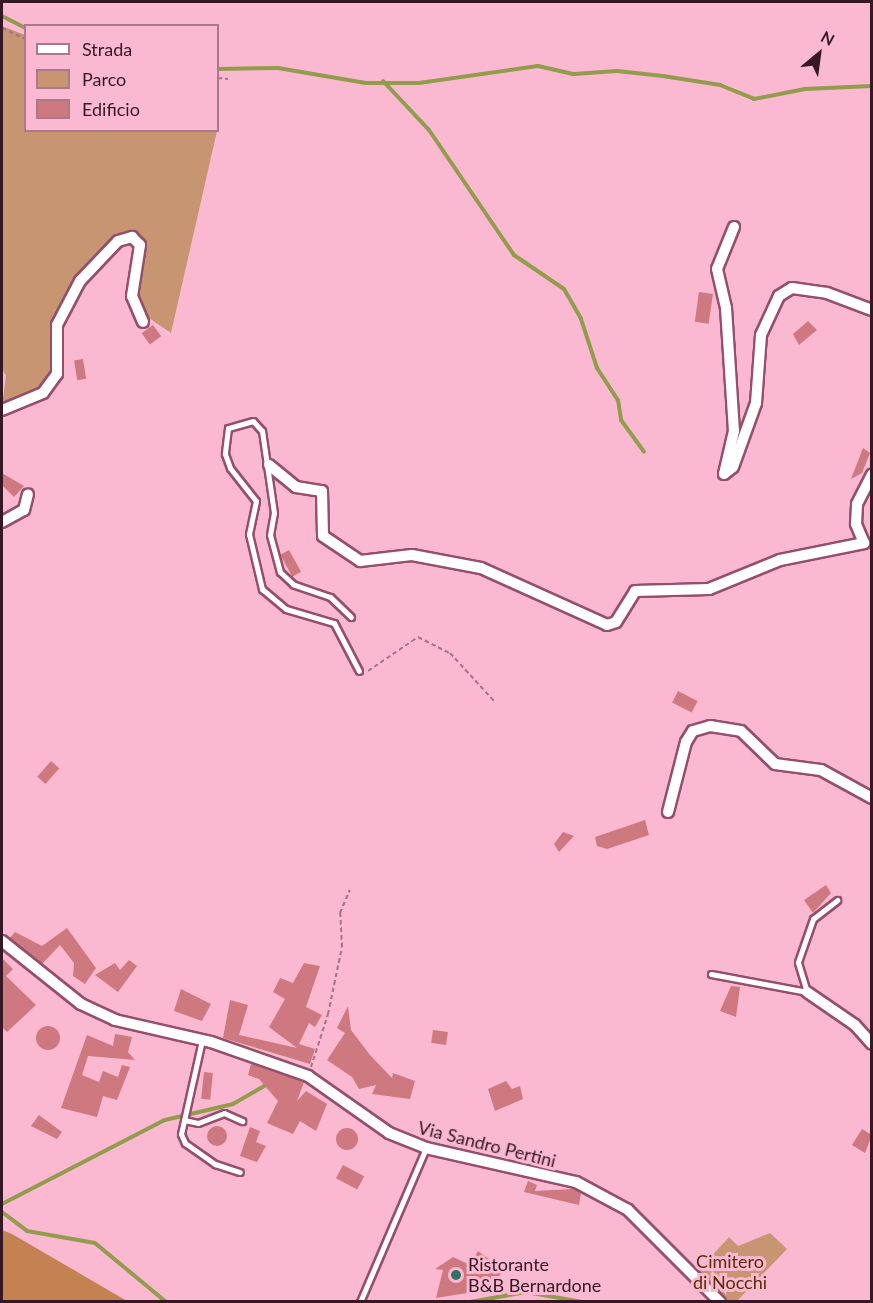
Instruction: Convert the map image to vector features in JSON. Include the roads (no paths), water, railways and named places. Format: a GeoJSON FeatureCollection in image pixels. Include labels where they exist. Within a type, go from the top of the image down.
{"type":"FeatureCollection","features":[{"type":"Feature","properties":{"kind":"street"},"geometry":{"type":"LineString","coordinates":[[734,227],[717,269],[726,308],[734,431],[724,474],[733,467],[756,403],[761,335],[779,296],[792,288],[827,293],[872,310]]}},
{"type":"Feature","properties":{"kind":"street"},"geometry":{"type":"LineString","coordinates":[[2,410],[43,393],[57,374],[57,325],[80,281],[118,241],[132,237],[140,245],[132,296],[143,322]]}},
{"type":"Feature","properties":{"kind":"street"},"geometry":{"type":"LineString","coordinates":[[269,465],[296,487],[322,491],[323,536],[360,561],[412,555],[481,568],[607,625],[616,622],[635,591],[710,589],[780,560],[864,543],[856,524],[857,504],[872,475]]}},
{"type":"Feature","properties":{"kind":"street"},"geometry":{"type":"LineString","coordinates":[[2,522],[24,510],[28,494]]}},
{"type":"Feature","properties":{"kind":"street"},"geometry":{"type":"LineString","coordinates":[[668,812],[686,742],[693,731],[710,726],[741,731],[775,764],[821,770],[872,798]]}},
{"type":"Feature","properties":{"kind":"street","name":"Via Sandro Pertini"},"geometry":{"type":"LineString","coordinates":[[2,941],[81,1004],[115,1020],[202,1040],[308,1076],[388,1133],[426,1149],[576,1182],[634,1215],[720,1302]]}},
{"type":"Feature","properties":{"kind":"street"},"geometry":{"type":"LineString","coordinates":[[807,992],[855,1025],[872,1044]]}},
{"type":"Feature","properties":{"kind":"lane"},"geometry":{"type":"LineString","coordinates":[[351,617],[330,597],[293,584],[280,572],[270,535],[269,465],[262,431],[253,421],[228,428],[225,454],[230,468],[256,501],[249,534],[262,589],[286,609],[334,623],[359,672]]}},
{"type":"Feature","properties":{"kind":"lane"},"geometry":{"type":"LineString","coordinates":[[711,974],[807,992],[798,962],[808,932],[820,911],[837,900]]}},
{"type":"Feature","properties":{"kind":"lane"},"geometry":{"type":"LineString","coordinates":[[202,1040],[184,1119],[185,1143],[215,1164],[240,1172]]}},
{"type":"Feature","properties":{"kind":"lane"},"geometry":{"type":"LineString","coordinates":[[184,1119],[198,1123],[225,1113],[242,1121]]}},
{"type":"Feature","properties":{"kind":"lane"},"geometry":{"type":"LineString","coordinates":[[360,1302],[426,1149]]}},
{"type":"Feature","properties":{"kind":"waterway"},"geometry":{"type":"LineString","coordinates":[[2,16],[24,27]]}},
{"type":"Feature","properties":{"kind":"waterway"},"geometry":{"type":"LineString","coordinates":[[219,69],[278,68],[366,83],[419,83],[538,66],[574,74],[617,71],[663,76],[720,85],[754,99],[805,89],[872,86]]}},
{"type":"Feature","properties":{"kind":"waterway"},"geometry":{"type":"LineString","coordinates":[[383,81],[429,130],[514,255],[564,289],[581,319],[597,368],[618,400],[621,420],[644,452]]}},
{"type":"Feature","properties":{"kind":"waterway"},"geometry":{"type":"LineString","coordinates":[[2,1204],[165,1120],[233,1104],[267,1084]]}},
{"type":"Feature","properties":{"kind":"waterway"},"geometry":{"type":"LineString","coordinates":[[2,1212],[27,1231],[95,1243],[166,1302]]}},
{"type":"Feature","properties":{"kind":"waterway"},"geometry":{"type":"LineString","coordinates":[[470,1302],[526,1292],[582,1302]]}},
{"type":"Feature","properties":{"kind":"place","name":"Ristorante B&B Bernardone"},"geometry":{"type":"Point","coordinates":[456,1275]}},
{"type":"Feature","properties":{"kind":"park label","name":"Cimitero di Nocchi"},"geometry":{"type":"Point","coordinates":[730,1272]}}]}
